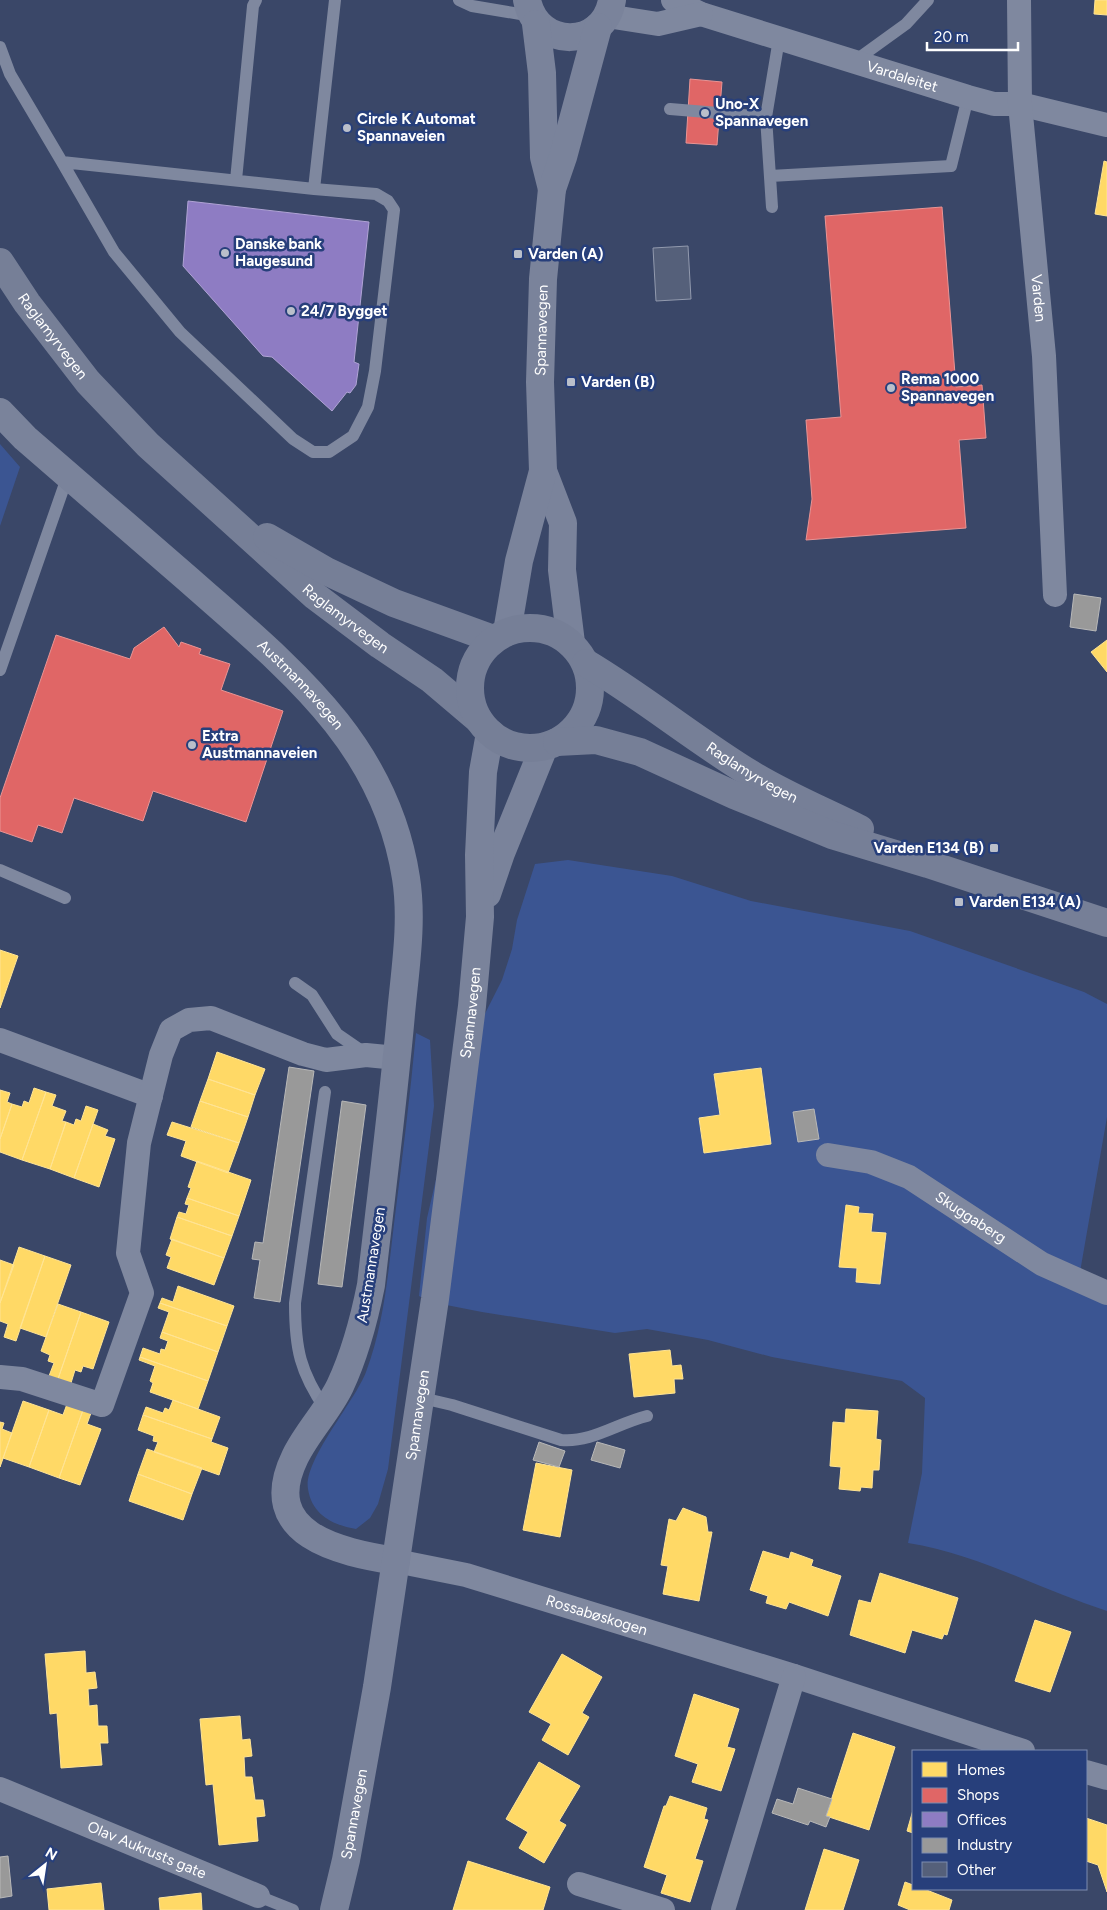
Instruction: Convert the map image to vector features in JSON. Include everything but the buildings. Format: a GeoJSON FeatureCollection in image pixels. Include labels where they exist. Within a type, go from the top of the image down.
{"type":"FeatureCollection","features":[{"type":"Feature","properties":{"kind":"highway","name":"Raglamyrvegen"},"geometry":{"type":"LineString","coordinates":[[0,262],[27,303],[88,382],[148,444],[315,596],[380,645],[432,680],[484,726]]}},
{"type":"Feature","properties":{"kind":"highway","name":"Raglamyrvegen"},"geometry":{"type":"LineString","coordinates":[[218,509],[326,571],[386,599],[500,636]]}},
{"type":"Feature","properties":{"kind":"highway"},"geometry":{"type":"LineString","coordinates":[[523,627],[540,628],[557,633],[578,653],[591,680],[590,699],[584,717],[572,731],[551,744],[525,748],[506,743],[484,726],[472,702],[470,685],[473,668],[481,652],[500,636],[523,627]]}},
{"type":"Feature","properties":{"kind":"highway","name":"Raglamyrvegen"},"geometry":{"type":"LineString","coordinates":[[578,653],[752,775],[928,864]]}},
{"type":"Feature","properties":{"kind":"highway","name":"Raglamyrvegen"},"geometry":{"type":"LineString","coordinates":[[551,744],[596,740],[640,752],[734,795],[832,836],[928,864],[1107,923]]}},
{"type":"Feature","properties":{"kind":"main road"},"geometry":{"type":"LineString","coordinates":[[532,13],[555,35],[570,38],[585,35],[606,14]]}},
{"type":"Feature","properties":{"kind":"main road","name":"Spannavegen"},"geometry":{"type":"LineString","coordinates":[[532,13],[542,73],[544,158],[552,189]]}},
{"type":"Feature","properties":{"kind":"main road","name":"Spannavegen"},"geometry":{"type":"LineString","coordinates":[[500,636],[543,471],[540,382],[542,298],[552,189],[606,14]]}},
{"type":"Feature","properties":{"kind":"main road","name":"Austmannavegen"},"geometry":{"type":"LineString","coordinates":[[0,412],[68,475],[297,676],[338,722],[379,788],[396,833],[406,879],[408,919],[397,1058],[371,1285],[364,1317],[348,1369],[326,1410],[295,1457],[286,1490],[290,1508],[297,1524],[311,1536],[330,1546],[348,1552],[396,1561]]}},
{"type":"Feature","properties":{"kind":"main road","name":"Spannavegen"},"geometry":{"type":"LineString","coordinates":[[543,471],[563,523],[562,570],[578,653]]}},
{"type":"Feature","properties":{"kind":"main road","name":"Spannavegen"},"geometry":{"type":"LineString","coordinates":[[334,1910],[346,1860],[377,1687],[422,1398],[472,1006],[480,917],[479,855],[484,726]]}},
{"type":"Feature","properties":{"kind":"main road","name":"Spannavegen"},"geometry":{"type":"LineString","coordinates":[[480,917],[501,852],[551,744]]}},
{"type":"Feature","properties":{"kind":"street","name":"Vardaleitet"},"geometry":{"type":"LineString","coordinates":[[673,0],[701,7],[779,39],[852,63],[968,97],[994,104],[1020,104],[1107,125]]}},
{"type":"Feature","properties":{"kind":"street","name":"Varden"},"geometry":{"type":"LineString","coordinates":[[1019,0],[1020,104],[1044,356],[1055,595]]}},
{"type":"Feature","properties":{"kind":"street"},"geometry":{"type":"LineString","coordinates":[[606,14],[658,24],[701,7]]}},
{"type":"Feature","properties":{"kind":"street"},"geometry":{"type":"LineString","coordinates":[[0,1378],[22,1379],[102,1404],[142,1293],[128,1254],[139,1143],[161,1055],[171,1030],[189,1020],[211,1018],[303,1054],[326,1060],[366,1055],[397,1058]]}},
{"type":"Feature","properties":{"kind":"street"},"geometry":{"type":"LineString","coordinates":[[0,1040],[151,1096]]}},
{"type":"Feature","properties":{"kind":"street","name":"Skuggaberg"},"geometry":{"type":"LineString","coordinates":[[828,1155],[871,1162],[909,1177],[1042,1264],[1107,1293]]}},
{"type":"Feature","properties":{"kind":"street","name":"Rossabøskogen"},"geometry":{"type":"LineString","coordinates":[[396,1561],[466,1575],[794,1676],[1020,1750]]}},
{"type":"Feature","properties":{"kind":"street"},"geometry":{"type":"LineString","coordinates":[[723,1910],[794,1676]]}},
{"type":"Feature","properties":{"kind":"street"},"geometry":{"type":"LineString","coordinates":[[1087,1772],[1107,1778]]}},
{"type":"Feature","properties":{"kind":"street","name":"Olav Aukrusts gate"},"geometry":{"type":"LineString","coordinates":[[0,1789],[258,1896]]}},
{"type":"Feature","properties":{"kind":"street"},"geometry":{"type":"LineString","coordinates":[[579,1884],[663,1910]]}},
{"type":"Feature","properties":{"kind":"lane"},"geometry":{"type":"LineString","coordinates":[[236,180],[253,6],[256,0]]}},
{"type":"Feature","properties":{"kind":"lane"},"geometry":{"type":"LineString","coordinates":[[314,189],[335,0]]}},
{"type":"Feature","properties":{"kind":"lane"},"geometry":{"type":"LineString","coordinates":[[459,0],[472,6],[532,13]]}},
{"type":"Feature","properties":{"kind":"lane"},"geometry":{"type":"LineString","coordinates":[[852,63],[906,24],[928,0]]}},
{"type":"Feature","properties":{"kind":"lane"},"geometry":{"type":"LineString","coordinates":[[772,207],[766,117],[779,39]]}},
{"type":"Feature","properties":{"kind":"lane"},"geometry":{"type":"LineString","coordinates":[[0,47],[10,74],[114,252],[180,332],[293,439],[313,452],[329,452],[353,436],[368,407],[376,362],[394,210],[388,201],[376,194],[62,162]]}},
{"type":"Feature","properties":{"kind":"lane"},"geometry":{"type":"LineString","coordinates":[[770,176],[951,166],[968,97]]}},
{"type":"Feature","properties":{"kind":"lane"},"geometry":{"type":"LineString","coordinates":[[670,109],[766,117]]}},
{"type":"Feature","properties":{"kind":"lane"},"geometry":{"type":"LineString","coordinates":[[0,670],[68,475]]}},
{"type":"Feature","properties":{"kind":"lane"},"geometry":{"type":"LineString","coordinates":[[0,870],[65,898]]}},
{"type":"Feature","properties":{"kind":"lane"},"geometry":{"type":"LineString","coordinates":[[295,983],[312,995],[337,1034],[366,1055]]}},
{"type":"Feature","properties":{"kind":"lane"},"geometry":{"type":"LineString","coordinates":[[325,1092],[295,1303],[295,1332],[300,1359],[309,1386],[326,1410]]}},
{"type":"Feature","properties":{"kind":"lane"},"geometry":{"type":"LineString","coordinates":[[422,1398],[452,1405],[561,1440],[572,1441],[588,1438],[627,1421],[647,1416]]}},
{"type":"Feature","properties":{"kind":"lane","name":"Olav Aukrusts gate"},"geometry":{"type":"LineString","coordinates":[[258,1896],[293,1910]]}},
{"type":"Feature","properties":{"kind":"shaded area"},"geometry":{"type":"Polygon","coordinates":[[[0,444],[20,467],[0,526],[0,444]]]}},
{"type":"Feature","properties":{"kind":"shaded area"},"geometry":{"type":"Polygon","coordinates":[[[568,860],[672,876],[751,901],[910,931],[1084,992],[1107,1004],[1107,1117],[1080,1272],[1107,1289],[1107,1611],[959,1555],[908,1543],[922,1473],[925,1398],[902,1381],[772,1357],[708,1340],[647,1329],[615,1333],[482,1312],[431,1302],[419,1296],[427,1218],[444,1145],[453,1077],[502,980],[512,949],[517,920],[535,864],[568,860]]]}},
{"type":"Feature","properties":{"kind":"shaded area"},"geometry":{"type":"Polygon","coordinates":[[[416,1033],[430,1040],[434,1106],[388,1469],[378,1504],[370,1518],[356,1529],[339,1525],[319,1512],[310,1498],[308,1489],[309,1477],[321,1447],[366,1372],[377,1336],[387,1280],[416,1033]]]}},
{"type":"Feature","properties":{"kind":"place","name":"Uno-X Spannavegen"},"geometry":{"type":"Point","coordinates":[705,113]}},
{"type":"Feature","properties":{"kind":"place","name":"Circle K Automat Spannaveien"},"geometry":{"type":"Point","coordinates":[347,128]}},
{"type":"Feature","properties":{"kind":"place","name":"Danske bank Haugesund"},"geometry":{"type":"Point","coordinates":[225,253]}},
{"type":"Feature","properties":{"kind":"place","name":"Varden (A)"},"geometry":{"type":"Point","coordinates":[518,254]}},
{"type":"Feature","properties":{"kind":"place","name":"24/7 Bygget"},"geometry":{"type":"Point","coordinates":[291,311]}},
{"type":"Feature","properties":{"kind":"place","name":"Varden (B)"},"geometry":{"type":"Point","coordinates":[571,382]}},
{"type":"Feature","properties":{"kind":"place","name":"Rema 1000 Spannavegen"},"geometry":{"type":"Point","coordinates":[891,388]}},
{"type":"Feature","properties":{"kind":"place","name":"Extra Austmannaveien"},"geometry":{"type":"Point","coordinates":[192,745]}},
{"type":"Feature","properties":{"kind":"place","name":"Varden E134 (B)"},"geometry":{"type":"Point","coordinates":[994,848]}},
{"type":"Feature","properties":{"kind":"place","name":"Varden E134 (A)"},"geometry":{"type":"Point","coordinates":[959,902]}}]}
